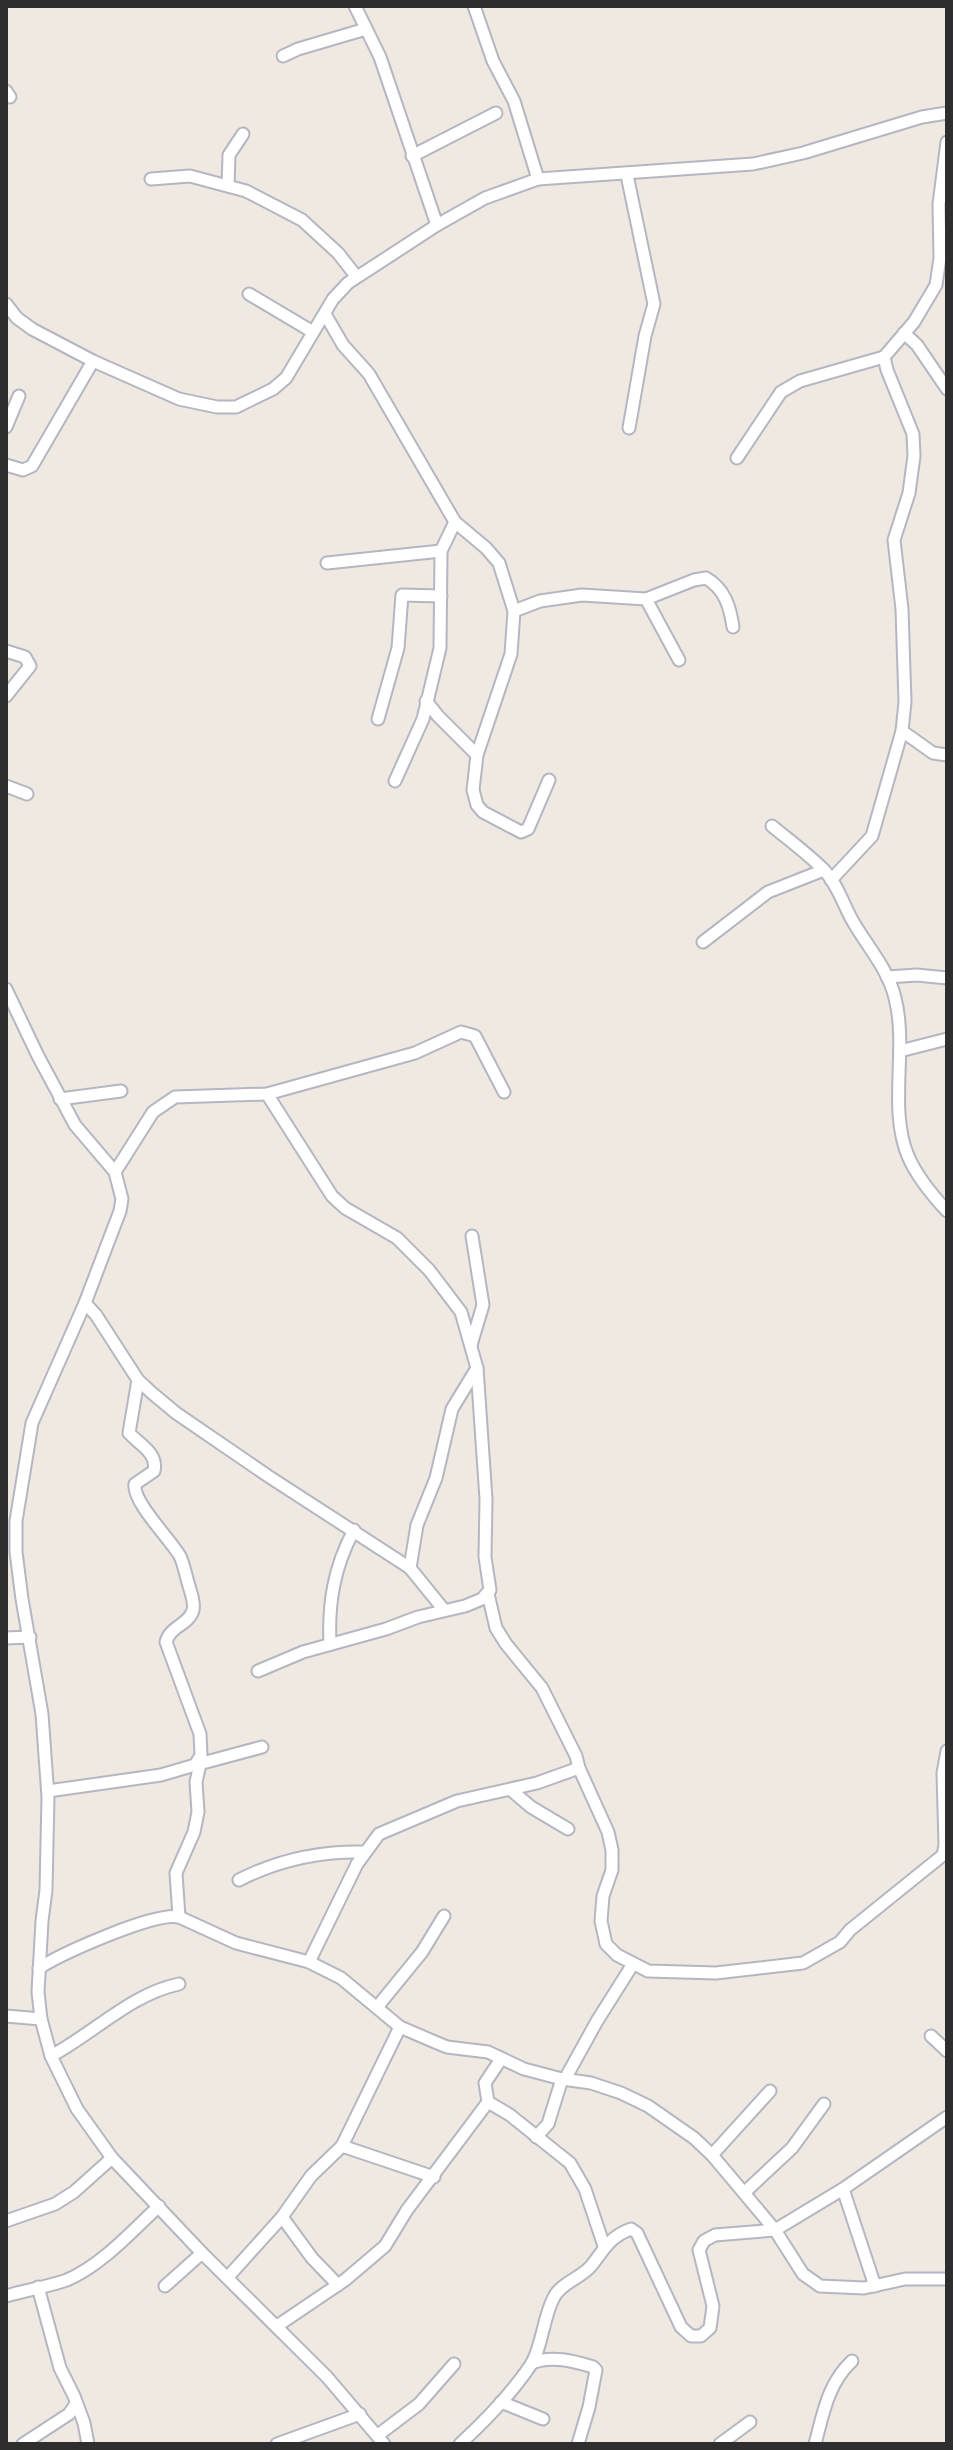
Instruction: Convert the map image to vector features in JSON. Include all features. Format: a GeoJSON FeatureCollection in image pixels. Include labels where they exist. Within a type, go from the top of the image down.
{"type":"FeatureCollection","features":[{"type":"Feature","properties":{"kind":"street"},"geometry":{"type":"LineString","coordinates":[[355,6],[380,57],[437,225]]}},
{"type":"Feature","properties":{"kind":"street"},"geometry":{"type":"LineString","coordinates":[[474,6],[493,61],[514,101],[538,179]]}},
{"type":"Feature","properties":{"kind":"street"},"geometry":{"type":"LineString","coordinates":[[283,56],[366,29]]}},
{"type":"Feature","properties":{"kind":"street"},"geometry":{"type":"LineString","coordinates":[[412,156],[496,113]]}},
{"type":"Feature","properties":{"kind":"street"},"geometry":{"type":"LineString","coordinates":[[6,304],[17,318],[32,329],[93,361],[179,399],[217,407],[236,407],[273,389],[286,378],[333,299],[356,276],[485,198],[538,179],[753,164],[803,153],[922,117],[947,113]]}},
{"type":"Feature","properties":{"kind":"street"},"geometry":{"type":"LineString","coordinates":[[228,186],[229,155],[243,134]]}},
{"type":"Feature","properties":{"kind":"street"},"geometry":{"type":"LineString","coordinates":[[737,458],[781,392],[800,381],[884,357],[920,313],[936,285],[940,258],[939,204],[947,142]]}},
{"type":"Feature","properties":{"kind":"street"},"geometry":{"type":"LineString","coordinates":[[627,175],[654,304],[645,336],[629,428]]}},
{"type":"Feature","properties":{"kind":"street"},"geometry":{"type":"LineString","coordinates":[[151,179],[190,176],[246,191],[302,220],[338,253],[356,276]]}},
{"type":"Feature","properties":{"kind":"street"},"geometry":{"type":"LineString","coordinates":[[249,294],[313,332]]}},
{"type":"Feature","properties":{"kind":"street"},"geometry":{"type":"LineString","coordinates":[[325,314],[343,345],[369,374],[455,522],[499,563],[514,611],[511,654],[477,755],[473,790],[477,805],[493,819],[521,832],[528,829],[549,780]]}},
{"type":"Feature","properties":{"kind":"street"},"geometry":{"type":"LineString","coordinates":[[904,333],[917,345],[947,389]]}},
{"type":"Feature","properties":{"kind":"street"},"geometry":{"type":"LineString","coordinates":[[703,942],[768,892],[828,875],[872,836],[902,731],[905,702],[902,609],[894,540],[909,493],[914,456],[913,434],[884,357]]}},
{"type":"Feature","properties":{"kind":"street"},"geometry":{"type":"LineString","coordinates":[[6,465],[23,470],[32,466],[93,361]]}},
{"type":"Feature","properties":{"kind":"street"},"geometry":{"type":"LineString","coordinates":[[6,427],[19,396]]}},
{"type":"Feature","properties":{"kind":"street"},"geometry":{"type":"LineString","coordinates":[[395,781],[423,719],[440,648],[441,551],[455,522]]}},
{"type":"Feature","properties":{"kind":"street"},"geometry":{"type":"LineString","coordinates":[[327,563],[441,551]]}},
{"type":"Feature","properties":{"kind":"street"},"geometry":{"type":"LineString","coordinates":[[514,611],[540,601],[582,595],[646,599],[706,578],[717,585],[724,595],[733,627]]}},
{"type":"Feature","properties":{"kind":"street"},"geometry":{"type":"LineString","coordinates":[[378,719],[398,648],[402,595],[441,596]]}},
{"type":"Feature","properties":{"kind":"street"},"geometry":{"type":"LineString","coordinates":[[646,599],[679,660]]}},
{"type":"Feature","properties":{"kind":"street"},"geometry":{"type":"LineString","coordinates":[[6,651],[25,657],[30,666],[6,696]]}},
{"type":"Feature","properties":{"kind":"street"},"geometry":{"type":"LineString","coordinates":[[426,701],[477,755]]}},
{"type":"Feature","properties":{"kind":"street"},"geometry":{"type":"LineString","coordinates":[[902,731],[933,753],[947,755]]}},
{"type":"Feature","properties":{"kind":"street"},"geometry":{"type":"LineString","coordinates":[[6,786],[27,794]]}},
{"type":"Feature","properties":{"kind":"street"},"geometry":{"type":"LineString","coordinates":[[772,826],[828,875],[887,977],[895,997],[900,1051],[900,1122],[908,1156],[930,1193],[947,1211]]}},
{"type":"Feature","properties":{"kind":"street"},"geometry":{"type":"LineString","coordinates":[[887,977],[917,975],[947,978]]}},
{"type":"Feature","properties":{"kind":"street"},"geometry":{"type":"LineString","coordinates":[[6,989],[75,1125],[115,1172],[122,1199],[85,1303],[32,1423],[16,1521],[16,1552],[42,1714],[48,1791],[46,1890],[38,1992],[41,2019],[51,2056],[77,2109],[112,2158],[277,2326],[381,2439],[419,2404],[454,2364]]}},
{"type":"Feature","properties":{"kind":"street"},"geometry":{"type":"LineString","coordinates":[[115,1172],[153,1112],[175,1097],[267,1094],[415,1053],[468,1032],[475,1036],[504,1092]]}},
{"type":"Feature","properties":{"kind":"street"},"geometry":{"type":"LineString","coordinates":[[900,1051],[947,1039]]}},
{"type":"Feature","properties":{"kind":"street"},"geometry":{"type":"LineString","coordinates":[[60,1099],[121,1091]]}},
{"type":"Feature","properties":{"kind":"street"},"geometry":{"type":"LineString","coordinates":[[267,1094],[332,1196],[345,1208],[397,1238],[457,1304],[477,1368],[486,1499],[485,1557],[488,1594],[496,1628],[542,1688],[576,1756],[608,1832],[612,1870],[603,1896],[601,1921],[606,1944],[617,1955],[648,1971],[716,1973],[803,1963],[822,1955],[943,1855],[943,1773],[947,1751]]}},
{"type":"Feature","properties":{"kind":"street"},"geometry":{"type":"LineString","coordinates":[[471,1346],[483,1305],[472,1236]]}},
{"type":"Feature","properties":{"kind":"street"},"geometry":{"type":"LineString","coordinates":[[85,1303],[138,1380],[176,1413],[410,1568],[444,1610]]}},
{"type":"Feature","properties":{"kind":"street"},"geometry":{"type":"LineString","coordinates":[[410,1568],[417,1525],[436,1478],[452,1409],[477,1368]]}},
{"type":"Feature","properties":{"kind":"street"},"geometry":{"type":"LineString","coordinates":[[138,1380],[129,1433],[151,1454],[156,1464],[154,1471],[135,1484],[136,1500],[182,1559],[194,1609],[168,1634],[166,1642],[200,1734],[201,1755],[197,1764],[198,1812],[194,1832],[176,1873],[179,1917]]}},
{"type":"Feature","properties":{"kind":"street"},"geometry":{"type":"LineString","coordinates":[[330,1644],[328,1617],[332,1581],[354,1530]]}},
{"type":"Feature","properties":{"kind":"street"},"geometry":{"type":"LineString","coordinates":[[258,1671],[330,1644],[465,1606],[488,1594]]}},
{"type":"Feature","properties":{"kind":"street"},"geometry":{"type":"LineString","coordinates":[[6,1638],[30,1637]]}},
{"type":"Feature","properties":{"kind":"street"},"geometry":{"type":"LineString","coordinates":[[48,1791],[161,1775],[262,1747]]}},
{"type":"Feature","properties":{"kind":"street"},"geometry":{"type":"LineString","coordinates":[[309,1962],[364,1852],[379,1834],[457,1801],[511,1790],[579,1768]]}},
{"type":"Feature","properties":{"kind":"street"},"geometry":{"type":"LineString","coordinates":[[511,1790],[531,1807],[568,1829]]}},
{"type":"Feature","properties":{"kind":"street"},"geometry":{"type":"LineString","coordinates":[[239,1880],[329,1851],[364,1852]]}},
{"type":"Feature","properties":{"kind":"street"},"geometry":{"type":"LineString","coordinates":[[39,1968],[74,1948],[169,1915],[179,1917],[236,1943],[309,1962],[341,1978],[400,2027],[447,2047],[488,2052],[524,2069],[591,2083],[648,2106],[694,2138],[712,2155],[775,2230],[803,2274],[820,2286],[875,2286],[905,2279],[947,2279]]}},
{"type":"Feature","properties":{"kind":"street"},"geometry":{"type":"LineString","coordinates":[[378,2006],[422,1952],[444,1916]]}},
{"type":"Feature","properties":{"kind":"street"},"geometry":{"type":"LineString","coordinates":[[536,2137],[548,2124],[563,2079],[633,1964]]}},
{"type":"Feature","properties":{"kind":"street"},"geometry":{"type":"LineString","coordinates":[[51,2056],[149,1992],[179,1984]]}},
{"type":"Feature","properties":{"kind":"street"},"geometry":{"type":"LineString","coordinates":[[6,2016],[41,2019]]}},
{"type":"Feature","properties":{"kind":"street"},"geometry":{"type":"LineString","coordinates":[[228,2277],[282,2217],[311,2176],[342,2146],[400,2027]]}},
{"type":"Feature","properties":{"kind":"street"},"geometry":{"type":"LineString","coordinates":[[931,2036],[947,2051]]}},
{"type":"Feature","properties":{"kind":"street"},"geometry":{"type":"LineString","coordinates":[[277,2326],[338,2285],[385,2246],[407,2210],[488,2102],[485,2083],[501,2059]]}},
{"type":"Feature","properties":{"kind":"street"},"geometry":{"type":"LineString","coordinates":[[712,2155],[770,2091]]}},
{"type":"Feature","properties":{"kind":"street"},"geometry":{"type":"LineString","coordinates":[[488,2102],[559,2152],[578,2175],[604,2246]]}},
{"type":"Feature","properties":{"kind":"street"},"geometry":{"type":"LineString","coordinates":[[745,2192],[792,2148],[824,2104]]}},
{"type":"Feature","properties":{"kind":"street"},"geometry":{"type":"LineString","coordinates":[[460,2444],[501,2402],[532,2363],[552,2299],[558,2291],[591,2266],[604,2246],[624,2232],[631,2229],[637,2233],[681,2327],[691,2336],[701,2336],[710,2328],[713,2306],[699,2250],[704,2241],[715,2235],[775,2230],[843,2189],[947,2117]]}},
{"type":"Feature","properties":{"kind":"street"},"geometry":{"type":"LineString","coordinates":[[342,2146],[434,2177]]}},
{"type":"Feature","properties":{"kind":"street"},"geometry":{"type":"LineString","coordinates":[[6,2221],[55,2204],[74,2192],[112,2158]]}},
{"type":"Feature","properties":{"kind":"street"},"geometry":{"type":"LineString","coordinates":[[843,2189],[875,2286]]}},
{"type":"Feature","properties":{"kind":"street"},"geometry":{"type":"LineString","coordinates":[[6,2296],[66,2280],[84,2271],[119,2244],[159,2206]]}},
{"type":"Feature","properties":{"kind":"street"},"geometry":{"type":"LineString","coordinates":[[282,2217],[312,2258],[338,2285]]}},
{"type":"Feature","properties":{"kind":"street"},"geometry":{"type":"LineString","coordinates":[[165,2286],[202,2253]]}},
{"type":"Feature","properties":{"kind":"street"},"geometry":{"type":"LineString","coordinates":[[38,2287],[60,2368],[84,2423],[88,2444]]}},
{"type":"Feature","properties":{"kind":"street"},"geometry":{"type":"LineString","coordinates":[[532,2363],[563,2360],[596,2370],[578,2444]]}},
{"type":"Feature","properties":{"kind":"street"},"geometry":{"type":"LineString","coordinates":[[815,2444],[831,2388],[840,2372],[852,2361]]}},
{"type":"Feature","properties":{"kind":"street"},"geometry":{"type":"LineString","coordinates":[[501,2402],[543,2419]]}},
{"type":"Feature","properties":{"kind":"street"},"geometry":{"type":"LineString","coordinates":[[23,2444],[69,2414],[76,2404]]}},
{"type":"Feature","properties":{"kind":"street"},"geometry":{"type":"LineString","coordinates":[[277,2444],[360,2414]]}},
{"type":"Feature","properties":{"kind":"street"},"geometry":{"type":"LineString","coordinates":[[720,2444],[750,2422]]}}]}
